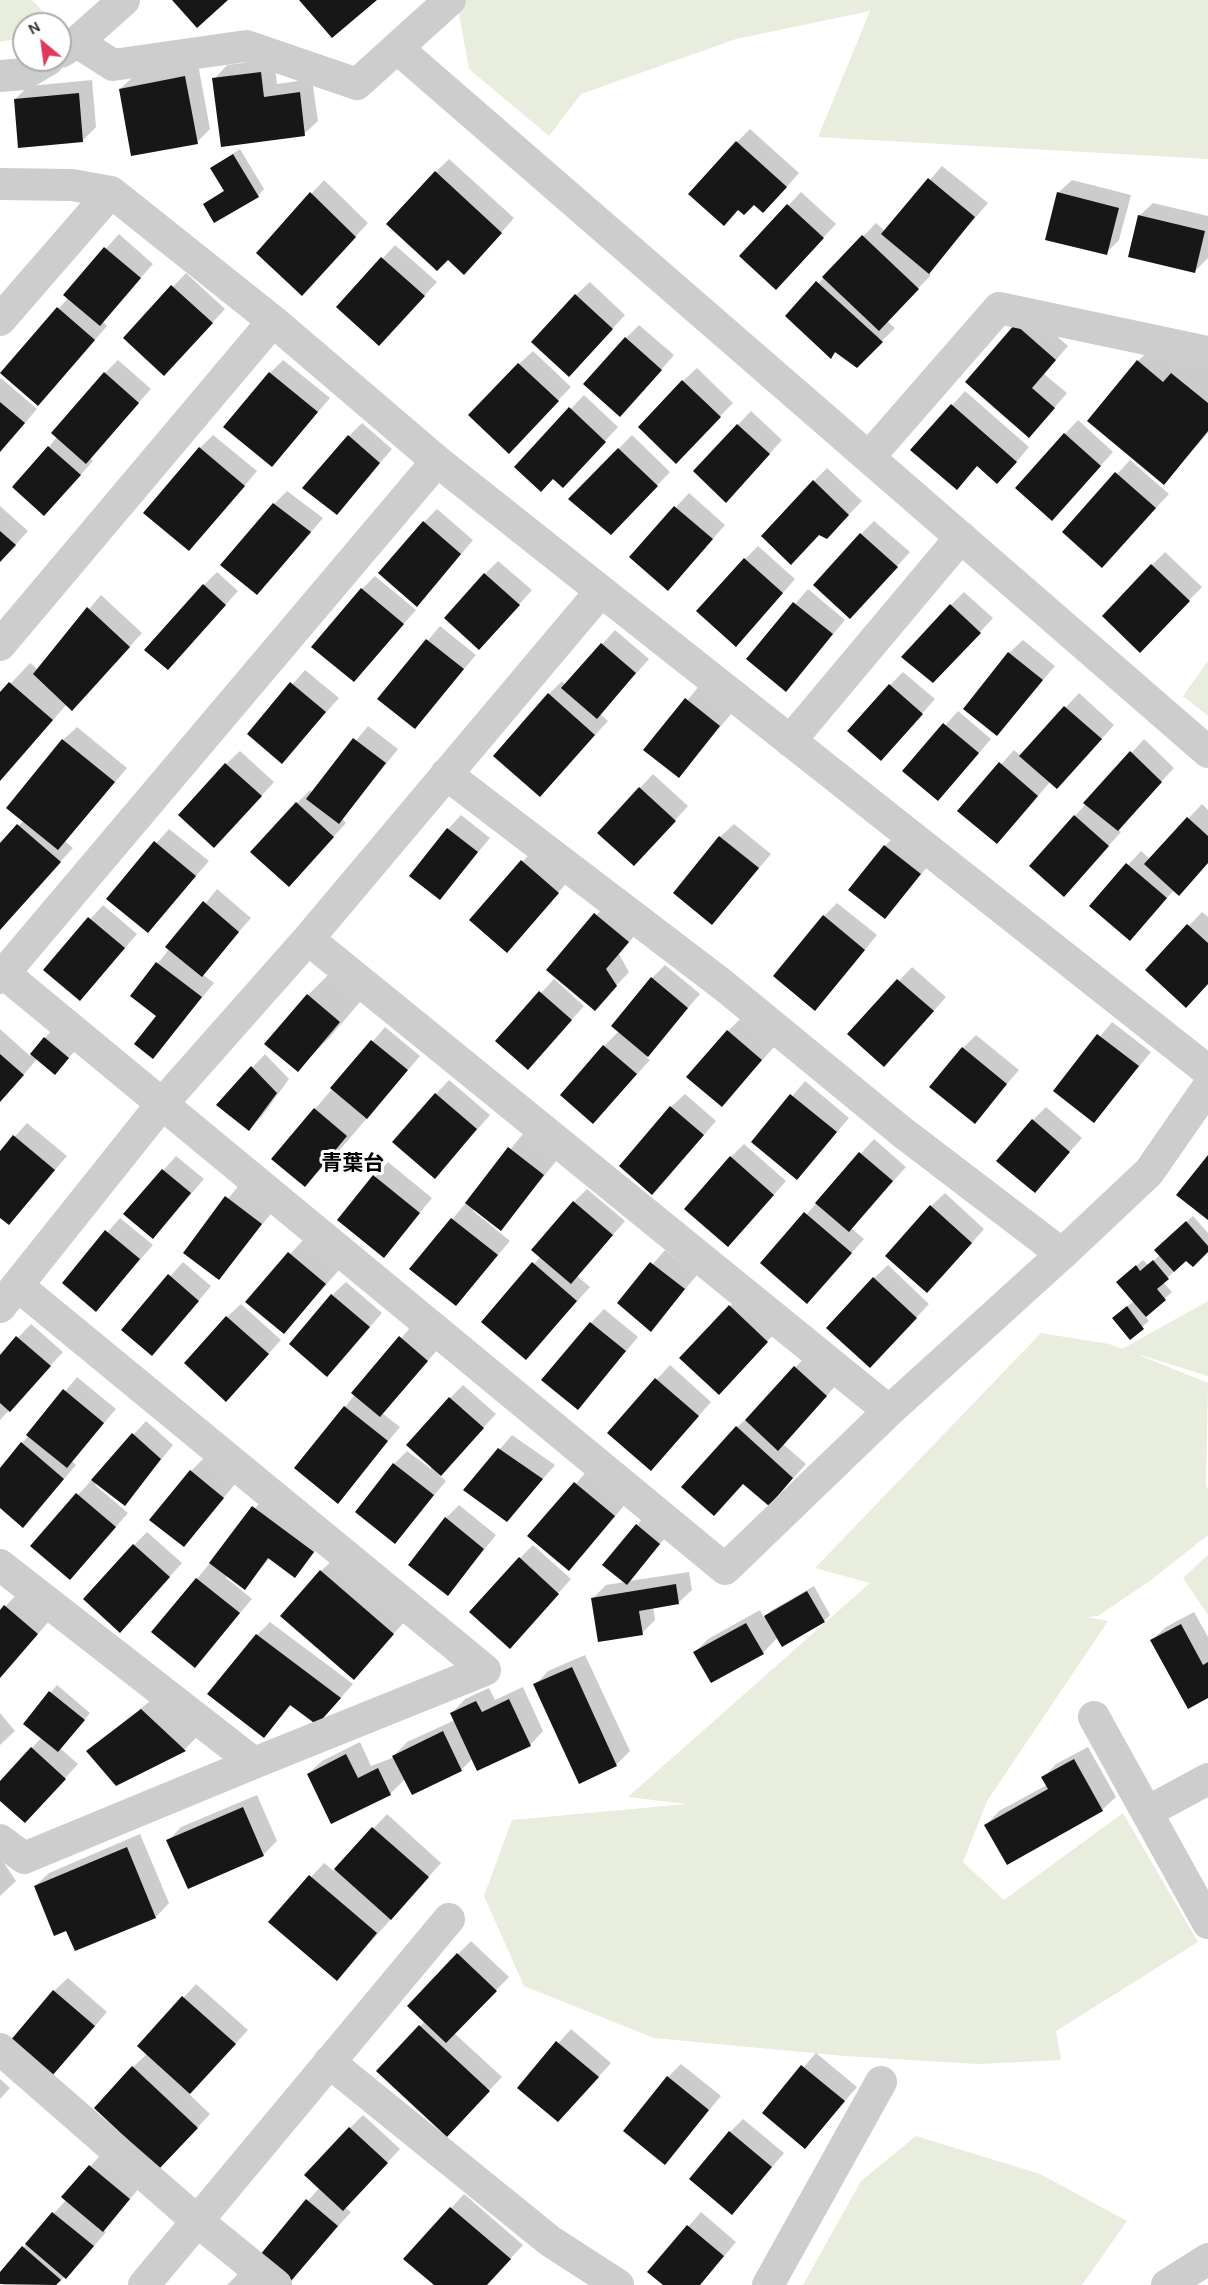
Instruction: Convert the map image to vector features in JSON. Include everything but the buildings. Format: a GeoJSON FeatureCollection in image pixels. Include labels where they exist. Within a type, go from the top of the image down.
{"type":"FeatureCollection","features":[{"type":"Feature","properties":{"kind":"street"},"geometry":{"type":"LineString","coordinates":[[72,44],[124,0]]}},
{"type":"Feature","properties":{"kind":"street"},"geometry":{"type":"LineString","coordinates":[[72,48],[113,65],[246,46],[357,84],[450,0]]}},
{"type":"Feature","properties":{"kind":"street"},"geometry":{"type":"LineString","coordinates":[[397,48],[1208,752]]}},
{"type":"Feature","properties":{"kind":"street"},"geometry":{"type":"LineString","coordinates":[[0,76],[27,72]]}},
{"type":"Feature","properties":{"kind":"street"},"geometry":{"type":"LineString","coordinates":[[0,184],[72,185],[111,192],[273,321],[437,461],[1206,1068],[1149,1172],[889,1411],[725,1569],[1,974],[437,461]]}},
{"type":"Feature","properties":{"kind":"street"},"geometry":{"type":"LineString","coordinates":[[0,320],[111,192]]}},
{"type":"Feature","properties":{"kind":"street"},"geometry":{"type":"LineString","coordinates":[[869,457],[999,308],[1208,352]]}},
{"type":"Feature","properties":{"kind":"street"},"geometry":{"type":"LineString","coordinates":[[0,645],[273,321]]}},
{"type":"Feature","properties":{"kind":"street"},"geometry":{"type":"LineString","coordinates":[[790,741],[961,537]]}},
{"type":"Feature","properties":{"kind":"street"},"geometry":{"type":"LineString","coordinates":[[0,1840],[24,1858],[485,1670],[9,1296],[161,1105],[308,939],[601,591]]}},
{"type":"Feature","properties":{"kind":"street"},"geometry":{"type":"LineString","coordinates":[[446,774],[723,985],[902,1132],[1062,1254]]}},
{"type":"Feature","properties":{"kind":"street"},"geometry":{"type":"LineString","coordinates":[[308,939],[889,1411]]}},
{"type":"Feature","properties":{"kind":"street"},"geometry":{"type":"LineString","coordinates":[[0,1565],[254,1763]]}},
{"type":"Feature","properties":{"kind":"street"},"geometry":{"type":"LineString","coordinates":[[1094,1717],[1208,1923]]}},
{"type":"Feature","properties":{"kind":"street"},"geometry":{"type":"LineString","coordinates":[[1147,1812],[1208,1779]]}},
{"type":"Feature","properties":{"kind":"street"},"geometry":{"type":"LineString","coordinates":[[144,2285],[448,1919]]}},
{"type":"Feature","properties":{"kind":"street"},"geometry":{"type":"LineString","coordinates":[[0,2049],[196,2220],[276,2285]]}},
{"type":"Feature","properties":{"kind":"street"},"geometry":{"type":"LineString","coordinates":[[329,2062],[550,2241],[618,2285]]}},
{"type":"Feature","properties":{"kind":"street"},"geometry":{"type":"LineString","coordinates":[[768,2285],[881,2082]]}},
{"type":"Feature","properties":{"kind":"street"},"geometry":{"type":"LineString","coordinates":[[1167,2285],[1208,2259]]}},
{"type":"Feature","properties":{"kind":"shaded area"},"geometry":{"type":"Polygon","coordinates":[[[0,0],[32,0],[43,12],[12,12],[12,40],[0,42],[0,0]]]}},
{"type":"Feature","properties":{"kind":"shaded area"},"geometry":{"type":"Polygon","coordinates":[[[461,0],[1208,0],[1208,159],[818,137],[870,11],[736,39],[581,94],[549,136],[469,69],[457,3],[461,0]]]}},
{"type":"Feature","properties":{"kind":"shaded area"},"geometry":{"type":"Polygon","coordinates":[[[1208,661],[1208,716],[1183,696],[1208,661]]]}},
{"type":"Feature","properties":{"kind":"shaded area"},"geometry":{"type":"Polygon","coordinates":[[[1208,1301],[1208,1376],[1134,1353],[1208,1383],[1206,1485],[1208,1535],[1151,1580],[1098,1616],[1087,1617],[1108,1621],[987,1801],[963,1862],[1004,1900],[1123,1813],[1198,1942],[1056,2031],[1061,2060],[978,2064],[844,2056],[654,2038],[524,1986],[484,1896],[512,1820],[687,1804],[628,1797],[870,1583],[815,1568],[1041,1333],[1109,1344],[1122,1349],[1208,1301]]]}},
{"type":"Feature","properties":{"kind":"shaded area"},"geometry":{"type":"Polygon","coordinates":[[[1208,1555],[1208,1615],[1183,1578],[1208,1555]]]}},
{"type":"Feature","properties":{"kind":"shaded area"},"geometry":{"type":"Polygon","coordinates":[[[916,2136],[1040,2174],[1127,2221],[1082,2285],[803,2285],[861,2181],[916,2136]]]}},
{"type":"Feature","properties":{"kind":"district","name":"青葉台"},"geometry":{"type":"Point","coordinates":[353,1164]}}]}
